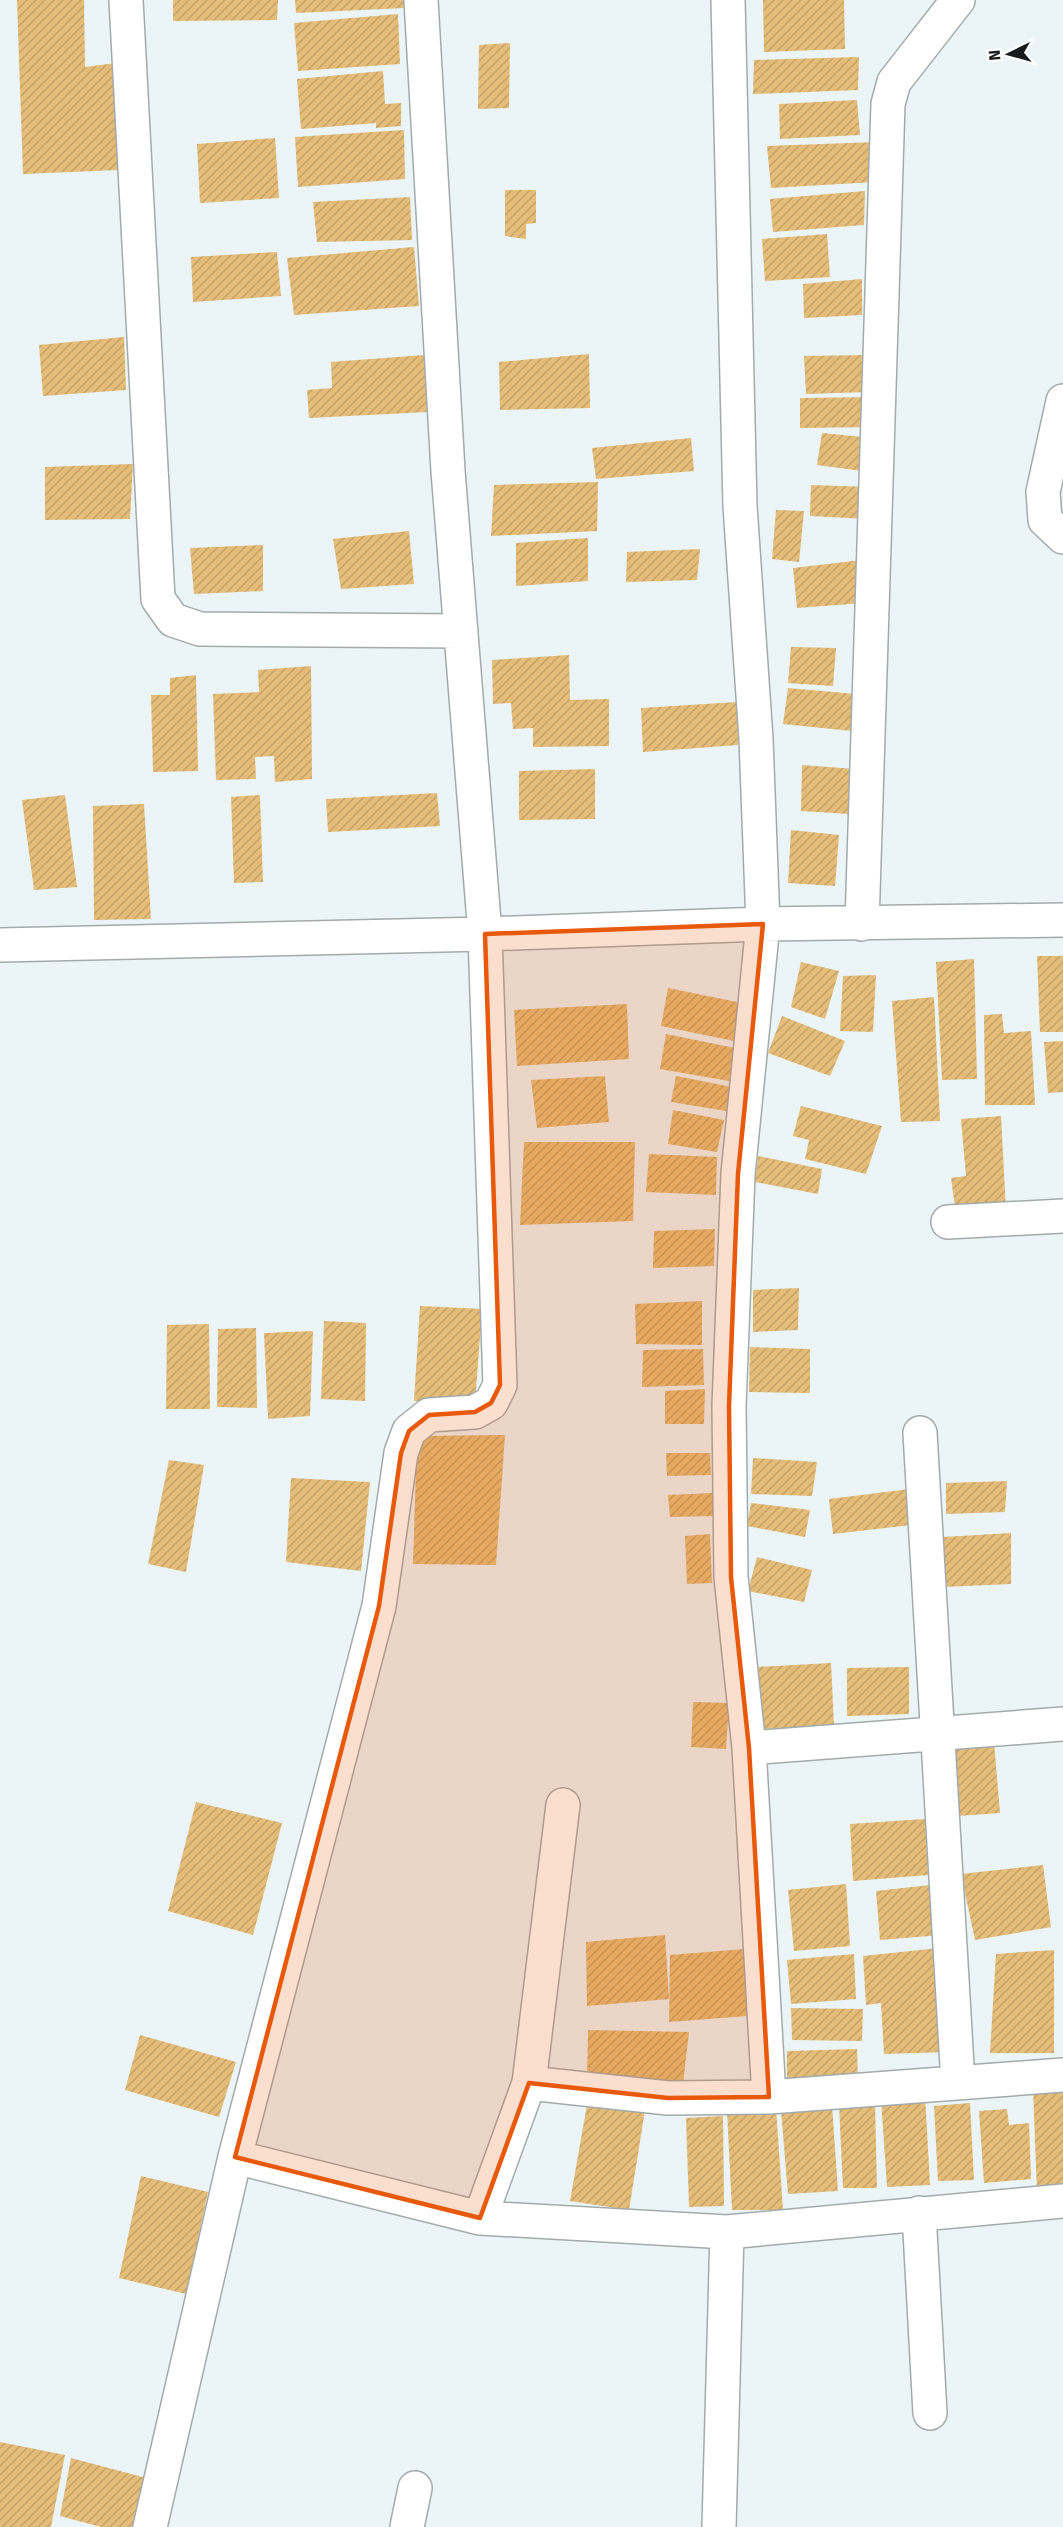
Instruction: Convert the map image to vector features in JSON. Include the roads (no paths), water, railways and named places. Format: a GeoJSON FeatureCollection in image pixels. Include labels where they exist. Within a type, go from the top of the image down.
{"type":"FeatureCollection","features":[{"type":"Feature","properties":{"kind":"street"},"geometry":{"type":"LineString","coordinates":[[126,0],[158,598],[174,621],[200,629],[461,631]]}},
{"type":"Feature","properties":{"kind":"street"},"geometry":{"type":"LineString","coordinates":[[150,2527],[235,2157],[378,1606],[401,1453],[409,1431],[429,1416],[475,1412],[491,1403],[500,1385],[485,934],[448,471],[421,0]]}},
{"type":"Feature","properties":{"kind":"street"},"geometry":{"type":"LineString","coordinates":[[728,0],[740,507],[756,739],[763,924],[738,1174],[729,1406],[731,1577],[749,1748],[769,2097]]}},
{"type":"Feature","properties":{"kind":"street"},"geometry":{"type":"LineString","coordinates":[[862,924],[888,104],[894,82],[958,0]]}},
{"type":"Feature","properties":{"kind":"street"},"geometry":{"type":"LineString","coordinates":[[1063,401],[1043,492],[1045,520],[1063,537]]}},
{"type":"Feature","properties":{"kind":"street"},"geometry":{"type":"LineString","coordinates":[[9,945],[485,934],[763,924],[1063,920]]}},
{"type":"Feature","properties":{"kind":"street"},"geometry":{"type":"LineString","coordinates":[[948,1222],[1063,1216]]}},
{"type":"Feature","properties":{"kind":"street"},"geometry":{"type":"LineString","coordinates":[[920,1433],[958,2083]]}},
{"type":"Feature","properties":{"kind":"street"},"geometry":{"type":"LineString","coordinates":[[749,1748],[1063,1724]]}},
{"type":"Feature","properties":{"kind":"street"},"geometry":{"type":"LineString","coordinates":[[480,2218],[529,2084],[563,1805]]}},
{"type":"Feature","properties":{"kind":"street"},"geometry":{"type":"LineString","coordinates":[[529,2084],[668,2098],[769,2097],[1063,2075]]}},
{"type":"Feature","properties":{"kind":"street"},"geometry":{"type":"LineString","coordinates":[[235,2157],[480,2218],[727,2232],[919,2212],[1063,2201]]}},
{"type":"Feature","properties":{"kind":"street"},"geometry":{"type":"LineString","coordinates":[[919,2212],[930,2413]]}},
{"type":"Feature","properties":{"kind":"street"},"geometry":{"type":"LineString","coordinates":[[718,2527],[727,2232]]}},
{"type":"Feature","properties":{"kind":"street"},"geometry":{"type":"LineString","coordinates":[[407,2527],[415,2488]]}}]}
